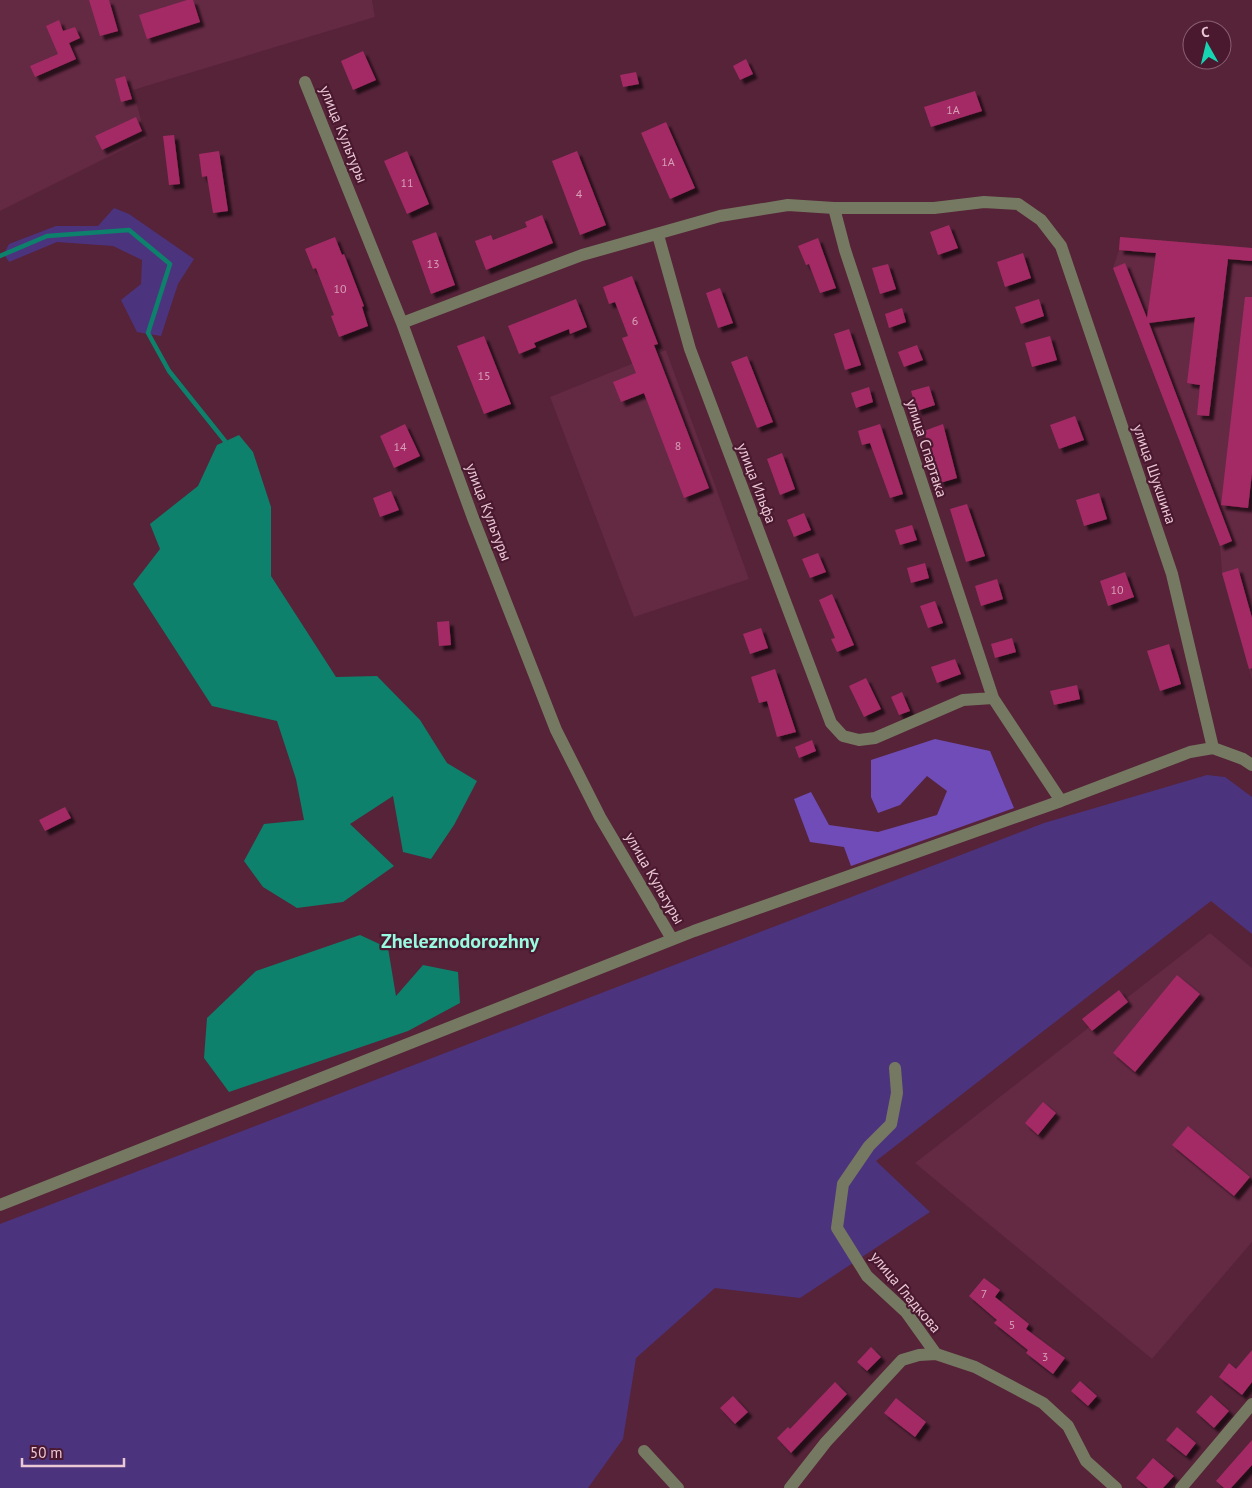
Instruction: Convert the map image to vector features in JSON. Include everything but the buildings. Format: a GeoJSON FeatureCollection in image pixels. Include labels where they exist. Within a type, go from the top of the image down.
{"type":"FeatureCollection","features":[{"type":"Feature","properties":{"kind":"street","name":"улица Культуры"},"geometry":{"type":"LineString","coordinates":[[305,82],[402,323],[473,518],[556,730],[600,817],[672,939]]}},
{"type":"Feature","properties":{"kind":"street","name":"улица Шукшина"},"geometry":{"type":"LineString","coordinates":[[402,323],[582,255],[720,216],[788,205],[834,208],[934,208],[984,202],[1018,204],[1041,220],[1061,246],[1172,574],[1213,748]]}},
{"type":"Feature","properties":{"kind":"street","name":"улица Спартака"},"geometry":{"type":"LineString","coordinates":[[834,208],[844,250],[993,698],[1061,801]]}},
{"type":"Feature","properties":{"kind":"street","name":"улица Ильфа"},"geometry":{"type":"LineString","coordinates":[[658,235],[690,349],[831,723],[843,736],[859,740],[875,738],[963,700],[993,698]]}},
{"type":"Feature","properties":{"kind":"street"},"geometry":{"type":"LineString","coordinates":[[0,1205],[672,939],[1061,801],[1190,752],[1213,748],[1243,759],[1252,765]]}},
{"type":"Feature","properties":{"kind":"street","name":"улица Гладкова"},"geometry":{"type":"LineString","coordinates":[[895,1068],[897,1093],[891,1124],[870,1146],[843,1184],[836,1228],[867,1276],[906,1312],[936,1354]]}},
{"type":"Feature","properties":{"kind":"street"},"geometry":{"type":"LineString","coordinates":[[936,1354],[976,1367],[1043,1403],[1068,1426],[1086,1462],[1116,1488]]}},
{"type":"Feature","properties":{"kind":"street","name":"улица Гладкова"},"geometry":{"type":"LineString","coordinates":[[790,1488],[826,1442],[902,1360],[919,1355],[936,1354]]}},
{"type":"Feature","properties":{"kind":"street"},"geometry":{"type":"LineString","coordinates":[[1181,1488],[1252,1404]]}},
{"type":"Feature","properties":{"kind":"street"},"geometry":{"type":"LineString","coordinates":[[644,1451],[678,1488]]}},
{"type":"Feature","properties":{"kind":"shaded area"},"geometry":{"type":"Polygon","coordinates":[[[0,0],[372,0],[375,17],[133,90],[146,138],[0,211],[0,0]]]}},
{"type":"Feature","properties":{"kind":"shaded area"},"geometry":{"type":"Polygon","coordinates":[[[114,208],[129,214],[194,259],[178,284],[161,336],[137,332],[121,300],[141,284],[142,260],[113,246],[57,242],[9,262],[4,254],[9,244],[56,226],[98,226],[114,208]]]}},
{"type":"Feature","properties":{"kind":"shaded area"},"geometry":{"type":"Polygon","coordinates":[[[1120,237],[1252,248],[1252,680],[1222,573],[1220,546],[1113,268],[1119,250],[1120,237]]]}},
{"type":"Feature","properties":{"kind":"shaded area"},"geometry":{"type":"Polygon","coordinates":[[[666,350],[749,579],[634,617],[550,397],[666,350]]]}},
{"type":"Feature","properties":{"kind":"shaded area"},"geometry":{"type":"Polygon","coordinates":[[[239,435],[253,452],[271,507],[271,576],[336,677],[377,676],[420,720],[447,763],[477,781],[454,825],[431,859],[403,852],[393,796],[350,824],[394,866],[343,902],[297,908],[263,887],[244,861],[264,824],[304,820],[296,779],[277,721],[212,706],[133,584],[160,549],[150,524],[198,486],[217,445],[239,435]]]}},
{"type":"Feature","properties":{"kind":"shaded area"},"geometry":{"type":"Polygon","coordinates":[[[935,739],[990,751],[1014,808],[851,866],[844,847],[810,842],[794,799],[811,792],[829,825],[878,832],[937,815],[947,791],[927,776],[900,805],[878,813],[871,797],[871,760],[935,739]]]}},
{"type":"Feature","properties":{"kind":"shaded area"},"geometry":{"type":"Polygon","coordinates":[[[1207,775],[1225,777],[1252,797],[1252,934],[1211,901],[876,1161],[930,1212],[800,1298],[715,1288],[636,1358],[623,1439],[588,1488],[0,1488],[0,1224],[1044,823],[1207,775]]]}},
{"type":"Feature","properties":{"kind":"shaded area"},"geometry":{"type":"Polygon","coordinates":[[[1210,933],[1252,968],[1252,1242],[1152,1359],[915,1163],[1210,933]]]}},
{"type":"Feature","properties":{"kind":"shaded area"},"geometry":{"type":"Polygon","coordinates":[[[360,935],[388,948],[396,996],[423,965],[458,972],[460,1003],[408,1031],[229,1092],[204,1058],[207,1018],[256,971],[360,935]]]}},
{"type":"Feature","properties":{"kind":"waterway"},"geometry":{"type":"LineString","coordinates":[[0,256],[47,236],[129,230],[170,264],[148,333],[169,371],[225,441],[225,445]]}},
{"type":"Feature","properties":{"kind":"district","name":"Zheleznodorozhny"},"geometry":{"type":"Point","coordinates":[460,941]}}]}
